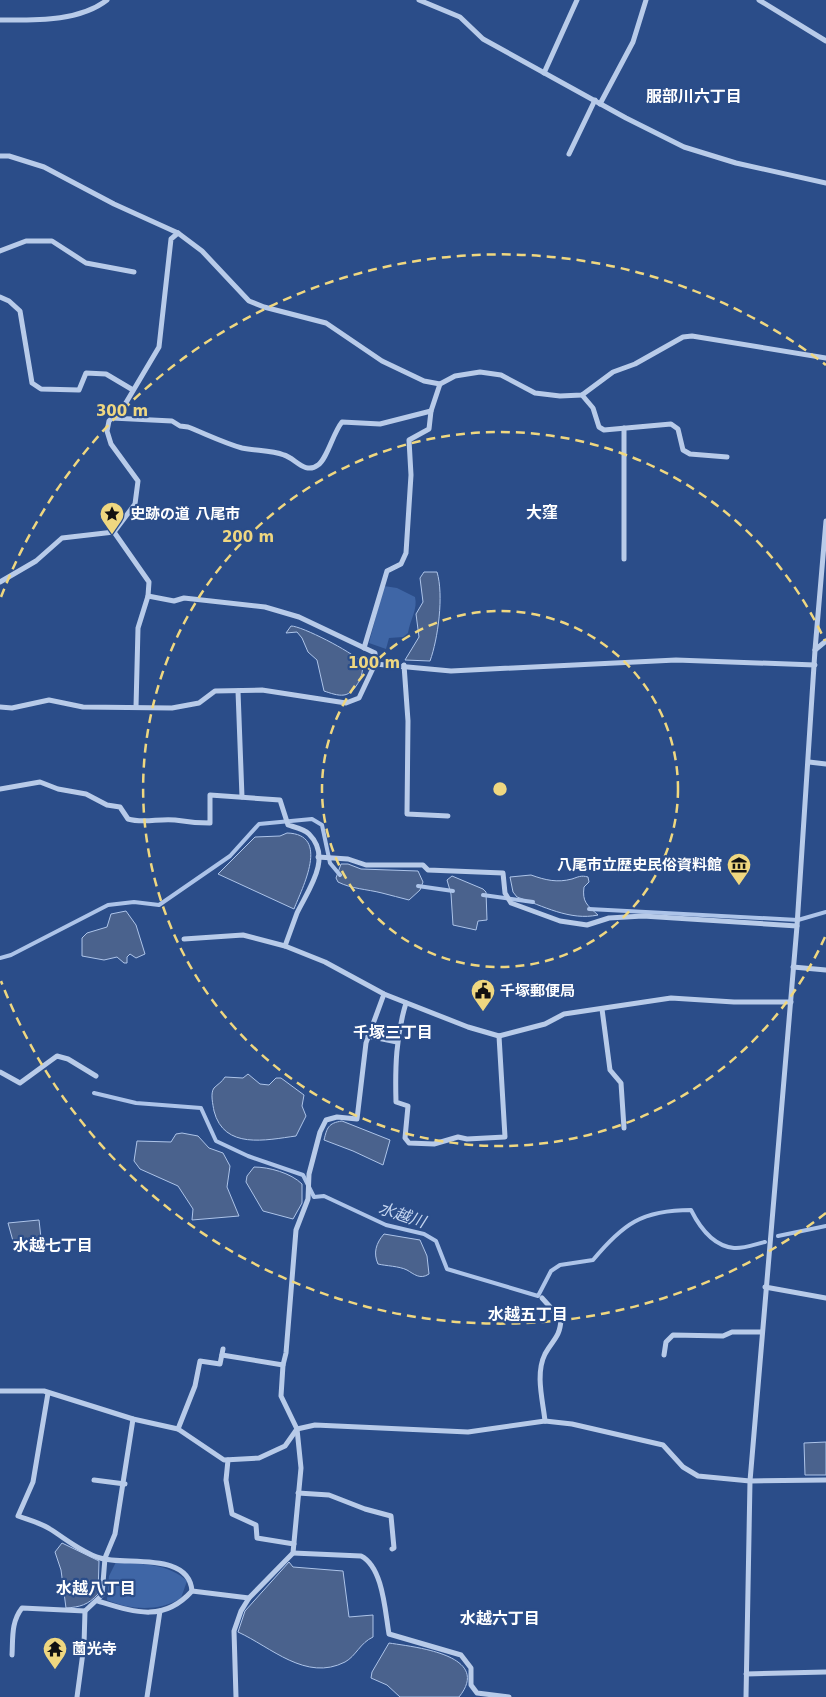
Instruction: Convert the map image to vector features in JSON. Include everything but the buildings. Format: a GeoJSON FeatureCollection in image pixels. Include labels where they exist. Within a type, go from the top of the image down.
{"type":"FeatureCollection","features":[{"type":"Feature","properties":{"kind":"street"},"geometry":{"type":"LineString","coordinates":[[0,20],[31,20],[86,13],[107,0]]}},
{"type":"Feature","properties":{"kind":"street"},"geometry":{"type":"LineString","coordinates":[[419,0],[460,17],[483,39],[600,104],[684,147],[736,163],[826,182]]}},
{"type":"Feature","properties":{"kind":"street"},"geometry":{"type":"LineString","coordinates":[[544,73],[577,0]]}},
{"type":"Feature","properties":{"kind":"street"},"geometry":{"type":"LineString","coordinates":[[600,104],[633,42],[646,0]]}},
{"type":"Feature","properties":{"kind":"street"},"geometry":{"type":"LineString","coordinates":[[759,0],[826,41]]}},
{"type":"Feature","properties":{"kind":"street"},"geometry":{"type":"LineString","coordinates":[[569,154],[594,100]]}},
{"type":"Feature","properties":{"kind":"street"},"geometry":{"type":"LineString","coordinates":[[0,156],[10,156],[44,167],[114,204],[178,233],[202,252],[249,301],[264,308],[326,323],[390,365],[424,381],[440,384],[455,376],[480,372],[502,375],[535,393],[560,396],[582,395],[613,372],[635,364],[683,337],[692,336],[826,358]]}},
{"type":"Feature","properties":{"kind":"street"},"geometry":{"type":"LineString","coordinates":[[0,582],[36,561],[62,538],[114,532],[135,504],[138,481],[111,444],[107,431],[109,421],[124,406],[160,347],[171,239],[178,233]]}},
{"type":"Feature","properties":{"kind":"street"},"geometry":{"type":"LineString","coordinates":[[0,251],[26,241],[52,241],[86,263],[134,272]]}},
{"type":"Feature","properties":{"kind":"street"},"geometry":{"type":"LineString","coordinates":[[0,297],[9,301],[20,311],[32,383],[41,389],[79,390],[86,373],[106,374],[134,390]]}},
{"type":"Feature","properties":{"kind":"street"},"geometry":{"type":"LineString","coordinates":[[364,648],[387,572],[401,564],[406,553],[411,475],[409,440],[429,429],[440,384]]}},
{"type":"Feature","properties":{"kind":"street"},"geometry":{"type":"LineString","coordinates":[[582,395],[593,408],[599,427],[604,430],[671,424],[678,429],[683,450],[690,454],[727,457]]}},
{"type":"Feature","properties":{"kind":"street"},"geometry":{"type":"LineString","coordinates":[[112,418],[172,421],[180,426],[188,427],[240,447],[286,455],[303,467],[309,468],[316,467],[321,462],[336,430],[342,422],[380,424],[432,411]]}},
{"type":"Feature","properties":{"kind":"street"},"geometry":{"type":"LineString","coordinates":[[624,428],[624,559]]}},
{"type":"Feature","properties":{"kind":"street"},"geometry":{"type":"LineString","coordinates":[[746,1697],[750,1481],[791,1002],[809,762],[814,650],[826,521]]}},
{"type":"Feature","properties":{"kind":"street"},"geometry":{"type":"LineString","coordinates":[[114,532],[149,582],[148,596],[138,628],[136,707]]}},
{"type":"Feature","properties":{"kind":"street"},"geometry":{"type":"LineString","coordinates":[[0,707],[12,708],[49,700],[83,707],[172,708],[199,703],[215,691],[262,690],[346,703],[358,698],[375,664],[375,653],[299,617],[265,608],[184,598],[174,600],[148,596]]}},
{"type":"Feature","properties":{"kind":"street"},"geometry":{"type":"LineString","coordinates":[[814,650],[826,641]]}},
{"type":"Feature","properties":{"kind":"street"},"geometry":{"type":"LineString","coordinates":[[375,664],[451,671],[676,660],[814,665]]}},
{"type":"Feature","properties":{"kind":"street"},"geometry":{"type":"LineString","coordinates":[[404,666],[408,721],[407,814],[448,816]]}},
{"type":"Feature","properties":{"kind":"street"},"geometry":{"type":"LineString","coordinates":[[238,691],[242,797]]}},
{"type":"Feature","properties":{"kind":"street"},"geometry":{"type":"LineString","coordinates":[[809,762],[826,764]]}},
{"type":"Feature","properties":{"kind":"street"},"geometry":{"type":"LineString","coordinates":[[0,789],[40,782],[58,789],[86,794],[107,804],[120,807],[128,819],[139,822],[174,820],[185,823],[210,823],[210,795],[280,800],[288,824],[308,833],[316,845],[318,857],[316,880],[298,913],[285,946]]}},
{"type":"Feature","properties":{"kind":"street"},"geometry":{"type":"LineString","coordinates":[[318,857],[348,859],[366,864],[423,865],[428,870],[503,873],[505,893],[511,903],[563,922],[587,925],[609,918],[643,916],[797,922]]}},
{"type":"Feature","properties":{"kind":"street"},"geometry":{"type":"LineString","coordinates":[[184,939],[242,935],[285,946],[326,962],[384,994],[468,1027],[499,1036],[545,1024],[564,1014],[671,998],[734,1002],[791,1002]]}},
{"type":"Feature","properties":{"kind":"street"},"geometry":{"type":"LineString","coordinates":[[793,967],[826,970]]}},
{"type":"Feature","properties":{"kind":"street"},"geometry":{"type":"LineString","coordinates":[[236,1697],[234,1631],[241,1611],[249,1598],[293,1553],[301,1468],[297,1429],[281,1396],[296,1230],[308,1199],[309,1174],[320,1132],[326,1120],[337,1117],[357,1119],[366,1043],[384,994]]}},
{"type":"Feature","properties":{"kind":"street"},"geometry":{"type":"LineString","coordinates":[[406,1003],[398,1027],[396,1102],[408,1106],[405,1138],[409,1143],[434,1144],[458,1137],[467,1139],[505,1137],[499,1036]]}},
{"type":"Feature","properties":{"kind":"street"},"geometry":{"type":"LineString","coordinates":[[602,1009],[610,1070],[621,1083],[624,1128]]}},
{"type":"Feature","properties":{"kind":"street"},"geometry":{"type":"LineString","coordinates":[[368,1036],[397,1042]]}},
{"type":"Feature","properties":{"kind":"street"},"geometry":{"type":"LineString","coordinates":[[0,1072],[20,1083],[57,1056],[68,1059],[96,1076]]}},
{"type":"Feature","properties":{"kind":"street"},"geometry":{"type":"LineString","coordinates":[[766,1287],[826,1298]]}},
{"type":"Feature","properties":{"kind":"street"},"geometry":{"type":"LineString","coordinates":[[542,1298],[560,1319],[560,1333],[545,1354],[541,1365],[541,1388],[545,1421]]}},
{"type":"Feature","properties":{"kind":"street"},"geometry":{"type":"LineString","coordinates":[[664,1355],[666,1342],[673,1336],[723,1336],[732,1332],[762,1332]]}},
{"type":"Feature","properties":{"kind":"street"},"geometry":{"type":"LineString","coordinates":[[178,1429],[195,1386],[200,1361],[220,1364],[222,1352],[283,1365]]}},
{"type":"Feature","properties":{"kind":"street"},"geometry":{"type":"LineString","coordinates":[[0,1391],[48,1393],[133,1419],[178,1429],[224,1460],[259,1458],[285,1446],[297,1429],[315,1424],[468,1432],[545,1421],[572,1424],[663,1445],[683,1468],[698,1476],[750,1481],[826,1480]]}},
{"type":"Feature","properties":{"kind":"street"},"geometry":{"type":"LineString","coordinates":[[48,1393],[33,1482],[18,1516],[49,1528],[69,1543],[105,1558],[165,1564],[186,1574],[191,1581],[192,1590],[182,1601],[160,1611],[135,1612],[98,1601]]}},
{"type":"Feature","properties":{"kind":"street"},"geometry":{"type":"LineString","coordinates":[[12,1655],[13,1628],[16,1616],[22,1608],[85,1611],[98,1601],[102,1595],[105,1558],[115,1534],[125,1484],[133,1419]]}},
{"type":"Feature","properties":{"kind":"street"},"geometry":{"type":"LineString","coordinates":[[228,1460],[226,1480],[232,1514],[256,1525],[257,1538],[294,1544]]}},
{"type":"Feature","properties":{"kind":"street"},"geometry":{"type":"LineString","coordinates":[[94,1480],[125,1484]]}},
{"type":"Feature","properties":{"kind":"street"},"geometry":{"type":"LineString","coordinates":[[298,1493],[329,1495],[365,1509],[391,1516],[394,1548],[392,1549]]}},
{"type":"Feature","properties":{"kind":"street"},"geometry":{"type":"LineString","coordinates":[[293,1553],[361,1556],[370,1561],[376,1572],[389,1634],[461,1655],[471,1668],[471,1685],[477,1693],[509,1697]]}},
{"type":"Feature","properties":{"kind":"street"},"geometry":{"type":"LineString","coordinates":[[192,1590],[249,1598]]}},
{"type":"Feature","properties":{"kind":"street"},"geometry":{"type":"LineString","coordinates":[[77,1697],[84,1644],[85,1611]]}},
{"type":"Feature","properties":{"kind":"street"},"geometry":{"type":"LineString","coordinates":[[147,1697],[160,1611]]}},
{"type":"Feature","properties":{"kind":"street"},"geometry":{"type":"LineString","coordinates":[[746,1674],[826,1672]]}},
{"type":"Feature","properties":{"kind":"shaded area"},"geometry":{"type":"Polygon","coordinates":[[[424,572],[437,572],[439,582],[440,604],[435,641],[430,661],[405,660],[419,637],[416,614],[423,602],[420,578],[424,572]]]}},
{"type":"Feature","properties":{"kind":"shaded area"},"geometry":{"type":"Polygon","coordinates":[[[384,586],[397,588],[415,597],[416,601],[408,633],[403,637],[389,638],[386,649],[369,643],[384,586]]]}},
{"type":"Feature","properties":{"kind":"shaded area"},"geometry":{"type":"Polygon","coordinates":[[[291,626],[327,640],[360,661],[362,665],[361,675],[352,691],[342,695],[324,691],[317,660],[308,652],[297,632],[286,633],[291,626]]]}},
{"type":"Feature","properties":{"kind":"shaded area"},"geometry":{"type":"Polygon","coordinates":[[[287,833],[300,836],[308,842],[311,852],[307,876],[294,909],[218,874],[255,837],[280,836],[287,833]]]}},
{"type":"Feature","properties":{"kind":"shaded area"},"geometry":{"type":"Polygon","coordinates":[[[341,864],[348,864],[361,869],[418,871],[423,882],[420,890],[409,900],[354,888],[338,882],[336,878],[341,864]]]}},
{"type":"Feature","properties":{"kind":"shaded area"},"geometry":{"type":"Polygon","coordinates":[[[531,875],[556,881],[581,876],[588,877],[589,882],[584,887],[585,900],[588,906],[598,915],[577,916],[567,914],[517,897],[513,892],[510,877],[531,875]]]}},
{"type":"Feature","properties":{"kind":"shaded area"},"geometry":{"type":"Polygon","coordinates":[[[452,876],[486,892],[487,920],[478,921],[476,930],[453,925],[451,894],[447,880],[452,876]]]}},
{"type":"Feature","properties":{"kind":"shaded area"},"geometry":{"type":"Polygon","coordinates":[[[126,911],[136,925],[145,954],[136,958],[130,954],[127,957],[127,963],[124,963],[117,957],[104,960],[82,956],[82,938],[87,933],[107,927],[111,914],[126,911]]]}},
{"type":"Feature","properties":{"kind":"shaded area"},"geometry":{"type":"Polygon","coordinates":[[[248,1074],[260,1084],[269,1085],[276,1078],[281,1078],[304,1095],[302,1106],[306,1116],[296,1136],[248,1140],[227,1132],[219,1123],[214,1111],[212,1093],[214,1088],[225,1077],[243,1078],[248,1074]]]}},
{"type":"Feature","properties":{"kind":"shaded area"},"geometry":{"type":"Polygon","coordinates":[[[342,1121],[390,1140],[383,1165],[324,1140],[329,1127],[334,1123],[342,1121]]]}},
{"type":"Feature","properties":{"kind":"shaded area"},"geometry":{"type":"Polygon","coordinates":[[[182,1133],[198,1136],[209,1148],[223,1153],[230,1166],[227,1187],[239,1216],[192,1220],[193,1209],[178,1186],[140,1169],[134,1161],[137,1141],[171,1142],[176,1134],[182,1133]]]}},
{"type":"Feature","properties":{"kind":"shaded area"},"geometry":{"type":"Polygon","coordinates":[[[254,1167],[280,1171],[302,1184],[302,1203],[293,1219],[263,1211],[246,1182],[247,1176],[254,1167]]]}},
{"type":"Feature","properties":{"kind":"shaded area"},"geometry":{"type":"Polygon","coordinates":[[[39,1220],[41,1238],[13,1241],[8,1223],[39,1220]]]}},
{"type":"Feature","properties":{"kind":"shaded area"},"geometry":{"type":"Polygon","coordinates":[[[384,1234],[420,1240],[427,1256],[429,1274],[420,1276],[404,1269],[378,1264],[376,1248],[384,1234]]]}},
{"type":"Feature","properties":{"kind":"shaded area"},"geometry":{"type":"Polygon","coordinates":[[[826,1442],[826,1475],[805,1475],[804,1443],[826,1442]]]}},
{"type":"Feature","properties":{"kind":"shaded area"},"geometry":{"type":"Polygon","coordinates":[[[62,1543],[99,1561],[98,1594],[91,1601],[80,1606],[66,1608],[61,1570],[55,1552],[62,1543]]]}},
{"type":"Feature","properties":{"kind":"shaded area"},"geometry":{"type":"Polygon","coordinates":[[[116,1562],[154,1566],[180,1575],[187,1581],[181,1598],[163,1606],[144,1608],[125,1606],[107,1600],[109,1576],[116,1562]]]}},
{"type":"Feature","properties":{"kind":"shaded area"},"geometry":{"type":"Polygon","coordinates":[[[289,1562],[293,1567],[343,1571],[349,1617],[373,1615],[373,1637],[345,1662],[331,1667],[316,1668],[303,1665],[289,1660],[238,1632],[245,1611],[289,1562]]]}},
{"type":"Feature","properties":{"kind":"shaded area"},"geometry":{"type":"Polygon","coordinates":[[[389,1643],[432,1651],[459,1663],[466,1671],[467,1683],[459,1697],[400,1697],[387,1685],[371,1678],[372,1672],[389,1643]]]}},
{"type":"Feature","properties":{"kind":"waterway"},"geometry":{"type":"LineString","coordinates":[[0,958],[11,955],[108,905],[134,902],[159,905],[230,856],[259,824],[312,819],[322,825],[330,863],[340,875]]}},
{"type":"Feature","properties":{"kind":"waterway"},"geometry":{"type":"LineString","coordinates":[[418,886],[453,891]]}},
{"type":"Feature","properties":{"kind":"waterway"},"geometry":{"type":"LineString","coordinates":[[483,895],[533,902]]}},
{"type":"Feature","properties":{"kind":"waterway"},"geometry":{"type":"LineString","coordinates":[[589,909],[798,920],[826,912]]}},
{"type":"Feature","properties":{"kind":"waterway","name":"水越川"},"geometry":{"type":"LineString","coordinates":[[94,1093],[136,1103],[201,1108],[216,1141],[248,1156],[303,1175],[314,1197],[324,1196],[386,1225],[424,1234],[436,1241],[447,1269],[538,1296],[551,1271],[560,1265],[593,1260],[624,1228],[646,1216],[691,1210],[708,1234],[726,1246],[741,1248],[765,1242]]}},
{"type":"Feature","properties":{"kind":"waterway","name":"水越川"},"geometry":{"type":"LineString","coordinates":[[778,1236],[826,1226]]}},
{"type":"Feature","properties":{"kind":"place","name":"史跡の道 八尾市"},"geometry":{"type":"Point","coordinates":[112,535]}},
{"type":"Feature","properties":{"kind":"place","name":"八尾市立歴史民俗資料館"},"geometry":{"type":"Point","coordinates":[739,886]}},
{"type":"Feature","properties":{"kind":"place","name":"千塚郵便局"},"geometry":{"type":"Point","coordinates":[483,1012]}},
{"type":"Feature","properties":{"kind":"place","name":"薗光寺"},"geometry":{"type":"Point","coordinates":[55,1670]}},
{"type":"Feature","properties":{"kind":"district","name":"服部川六丁目"},"geometry":{"type":"Point","coordinates":[694,96]}},
{"type":"Feature","properties":{"kind":"district","name":"大窪"},"geometry":{"type":"Point","coordinates":[542,512]}},
{"type":"Feature","properties":{"kind":"district","name":"千塚三丁目"},"geometry":{"type":"Point","coordinates":[393,1032]}},
{"type":"Feature","properties":{"kind":"district","name":"水越七丁目"},"geometry":{"type":"Point","coordinates":[53,1245]}},
{"type":"Feature","properties":{"kind":"district","name":"水越五丁目"},"geometry":{"type":"Point","coordinates":[528,1314]}},
{"type":"Feature","properties":{"kind":"district","name":"水越八丁目"},"geometry":{"type":"Point","coordinates":[96,1588]}},
{"type":"Feature","properties":{"kind":"district","name":"水越六丁目"},"geometry":{"type":"Point","coordinates":[500,1618]}}]}
